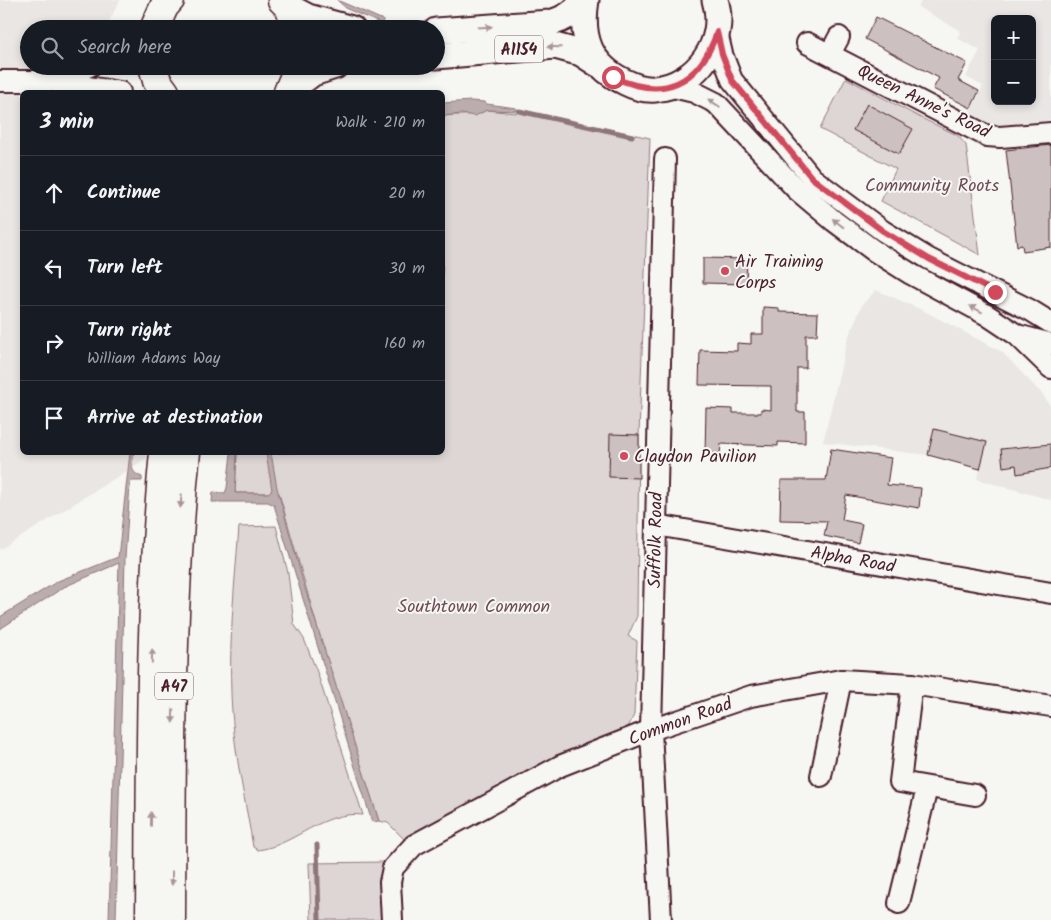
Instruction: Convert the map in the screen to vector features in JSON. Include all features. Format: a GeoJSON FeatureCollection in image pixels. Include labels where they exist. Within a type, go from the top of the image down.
{"type":"FeatureCollection","features":[{"type":"Feature","properties":{"kind":"highway"},"geometry":{"type":"LineString","coordinates":[[156,75],[163,90]]}},
{"type":"Feature","properties":{"kind":"highway"},"geometry":{"type":"LineString","coordinates":[[290,90],[296,75]]}},
{"type":"Feature","properties":{"kind":"highway","name":"A47"},"geometry":{"type":"LineString","coordinates":[[150,920],[152,650],[164,455]]}},
{"type":"Feature","properties":{"kind":"highway","name":"A47"},"geometry":{"type":"LineString","coordinates":[[171,920],[174,637],[180,510],[186,455]]}},
{"type":"Feature","properties":{"kind":"main road","name":"A1154"},"geometry":{"type":"LineString","coordinates":[[445,30],[562,20],[574,12],[585,0]]}},
{"type":"Feature","properties":{"kind":"main road","name":"A1154"},"geometry":{"type":"LineString","coordinates":[[585,0],[582,21],[585,36],[587,44],[598,64]]}},
{"type":"Feature","properties":{"kind":"main road","name":"A1154"},"geometry":{"type":"LineString","coordinates":[[445,55],[555,46],[581,53],[613,77],[632,85],[652,89],[669,86],[687,77],[701,65],[711,50],[717,32],[718,2]]}},
{"type":"Feature","properties":{"kind":"main road"},"geometry":{"type":"LineString","coordinates":[[290,12],[319,20]]}},
{"type":"Feature","properties":{"kind":"main road"},"geometry":{"type":"LineString","coordinates":[[292,90],[310,75]]}},
{"type":"Feature","properties":{"kind":"street"},"geometry":{"type":"LineString","coordinates":[[717,32],[722,54],[732,80],[812,178],[883,231],[921,254],[1030,310],[1051,323]]}},
{"type":"Feature","properties":{"kind":"street","name":"Queen Anne's Road"},"geometry":{"type":"LineString","coordinates":[[806,43],[834,45],[987,136],[1000,138],[1051,133]]}},
{"type":"Feature","properties":{"kind":"street"},"geometry":{"type":"LineString","coordinates":[[49,81],[65,75]]}},
{"type":"Feature","properties":{"kind":"street"},"geometry":{"type":"LineString","coordinates":[[0,80],[49,81],[107,90]]}},
{"type":"Feature","properties":{"kind":"street"},"geometry":{"type":"LineString","coordinates":[[669,86],[694,92],[716,103],[796,189],[874,250],[911,274],[987,315],[1017,335],[1051,368]]}},
{"type":"Feature","properties":{"kind":"street","name":"Suffolk Road"},"geometry":{"type":"LineString","coordinates":[[661,920],[651,730],[665,159]]}},
{"type":"Feature","properties":{"kind":"street"},"geometry":{"type":"LineString","coordinates":[[1017,335],[1051,344]]}},
{"type":"Feature","properties":{"kind":"street","name":"Alpha Road"},"geometry":{"type":"LineString","coordinates":[[656,525],[1051,593]]}},
{"type":"Feature","properties":{"kind":"street"},"geometry":{"type":"LineString","coordinates":[[821,776],[841,680]]}},
{"type":"Feature","properties":{"kind":"street","name":"Common Road"},"geometry":{"type":"LineString","coordinates":[[392,920],[390,882],[393,868],[414,845],[560,766],[651,730],[751,696],[841,680],[912,684],[1051,706]]}},
{"type":"Feature","properties":{"kind":"street"},"geometry":{"type":"LineString","coordinates":[[912,684],[900,782],[975,795]]}},
{"type":"Feature","properties":{"kind":"street"},"geometry":{"type":"LineString","coordinates":[[899,903],[927,788]]}},
{"type":"Feature","properties":{"kind":"shaded area"},"geometry":{"type":"Polygon","coordinates":[[[0,0],[120,0],[110,20],[20,20],[20,75],[69,75],[69,90],[20,90],[20,455],[148,455],[147,458],[0,550],[0,0]]]}},
{"type":"Feature","properties":{"kind":"shaded area"},"geometry":{"type":"Polygon","coordinates":[[[337,0],[383,20],[373,20],[347,9],[337,0]]]}},
{"type":"Feature","properties":{"kind":"shaded area"},"geometry":{"type":"Polygon","coordinates":[[[922,0],[1051,0],[1051,120],[994,126],[968,116],[983,86],[966,77],[980,50],[957,38],[961,31],[918,7],[922,0]]]}},
{"type":"Feature","properties":{"kind":"shaded area"},"geometry":{"type":"Polygon","coordinates":[[[484,102],[516,108],[519,111],[487,110],[475,116],[462,114],[445,116],[445,103],[484,102]]]}},
{"type":"Feature","properties":{"kind":"shaded area"},"geometry":{"type":"Polygon","coordinates":[[[876,290],[924,311],[1002,352],[1043,395],[1051,407],[1051,500],[977,479],[980,469],[928,455],[823,442],[848,338],[862,305],[876,290]]]}},
{"type":"Feature","properties":{"kind":"shaded area"},"geometry":{"type":"Polygon","coordinates":[[[130,455],[134,455],[133,470],[142,477],[142,481],[131,481],[130,485],[125,558],[116,920],[109,920],[119,563],[64,587],[0,629],[0,617],[58,581],[118,557],[130,455]]]}},
{"type":"Feature","properties":{"kind":"shaded area"},"geometry":{"type":"Polygon","coordinates":[[[231,455],[237,455],[235,493],[268,493],[272,490],[266,455],[271,455],[277,488],[304,585],[379,821],[372,822],[274,505],[268,502],[212,502],[213,492],[225,493],[231,455]]]}},
{"type":"Feature","properties":{"kind":"green space","name":"Community Roots"},"geometry":{"type":"Polygon","coordinates":[[[846,78],[957,135],[966,145],[980,255],[881,201],[896,169],[820,129],[846,78]]]}},
{"type":"Feature","properties":{"kind":"green space","name":"Southtown Common"},"geometry":{"type":"Polygon","coordinates":[[[487,110],[515,113],[522,110],[650,138],[639,435],[637,616],[628,636],[637,641],[634,715],[627,729],[494,790],[404,839],[388,823],[379,821],[325,654],[279,493],[235,493],[237,455],[445,455],[445,116],[487,110]]]}},
{"type":"Feature","properties":{"kind":"green space"},"geometry":{"type":"Polygon","coordinates":[[[276,526],[288,573],[294,624],[304,639],[317,672],[363,815],[348,815],[335,818],[285,842],[258,850],[253,847],[234,733],[231,682],[233,604],[239,527],[276,526]]]}},
{"type":"Feature","properties":{"kind":"green space"},"geometry":{"type":"Polygon","coordinates":[[[387,862],[380,883],[382,920],[311,920],[309,863],[387,862]]]}},
{"type":"Feature","properties":{"kind":"building"},"geometry":{"type":"Polygon","coordinates":[[[876,17],[967,63],[958,80],[979,91],[971,108],[933,89],[939,78],[865,39],[876,17]]]}},
{"type":"Feature","properties":{"kind":"building"},"geometry":{"type":"Polygon","coordinates":[[[867,104],[913,129],[899,154],[853,130],[867,104]]]}},
{"type":"Feature","properties":{"kind":"building"},"geometry":{"type":"Polygon","coordinates":[[[1051,145],[1051,247],[1023,251],[1022,245],[1017,246],[1006,150],[1051,145]]]}},
{"type":"Feature","properties":{"kind":"building","name":"Air Training Corps"},"geometry":{"type":"Polygon","coordinates":[[[703,258],[747,259],[746,284],[703,283],[703,258]]]}},
{"type":"Feature","properties":{"kind":"building"},"geometry":{"type":"Polygon","coordinates":[[[763,307],[779,308],[779,312],[818,313],[817,335],[806,335],[806,368],[797,368],[797,412],[805,412],[805,443],[778,442],[778,446],[721,444],[720,454],[705,454],[706,408],[733,409],[733,413],[761,413],[761,409],[771,410],[771,386],[699,385],[700,350],[737,351],[737,343],[751,344],[751,334],[763,334],[763,307]]]}},
{"type":"Feature","properties":{"kind":"building"},"geometry":{"type":"Polygon","coordinates":[[[934,429],[987,442],[980,469],[928,455],[934,429]]]}},
{"type":"Feature","properties":{"kind":"building","name":"Claydon Pavilion"},"geometry":{"type":"Polygon","coordinates":[[[610,434],[639,435],[639,478],[609,477],[610,434]]]}},
{"type":"Feature","properties":{"kind":"building"},"geometry":{"type":"Polygon","coordinates":[[[1051,444],[1051,468],[1017,474],[1016,465],[1003,467],[1001,449],[1051,444]]]}},
{"type":"Feature","properties":{"kind":"building"},"geometry":{"type":"Polygon","coordinates":[[[831,449],[891,458],[887,485],[921,488],[919,508],[846,495],[842,520],[862,524],[858,543],[824,536],[827,521],[780,520],[781,480],[826,480],[831,449]]]}},
{"type":"Feature","properties":{"kind":"waterway"},"geometry":{"type":"LineString","coordinates":[[519,111],[632,136]]}},
{"type":"Feature","properties":{"kind":"waterway"},"geometry":{"type":"LineString","coordinates":[[317,845],[319,920]]}},
{"type":"Feature","properties":{"kind":"place","name":"Air Training Corps"},"geometry":{"type":"Point","coordinates":[725,271]}},
{"type":"Feature","properties":{"kind":"place","name":"Claydon Pavilion"},"geometry":{"type":"Point","coordinates":[624,456]}},
{"type":"Feature","properties":{"kind":"route"},"geometry":{"type":"LineString","coordinates":[[613,77],[632,85],[652,89],[669,86],[687,77],[701,65],[711,50],[717,32],[722,54],[732,80],[774,134],[812,178],[883,231],[929,259],[995,292]]}}]}
